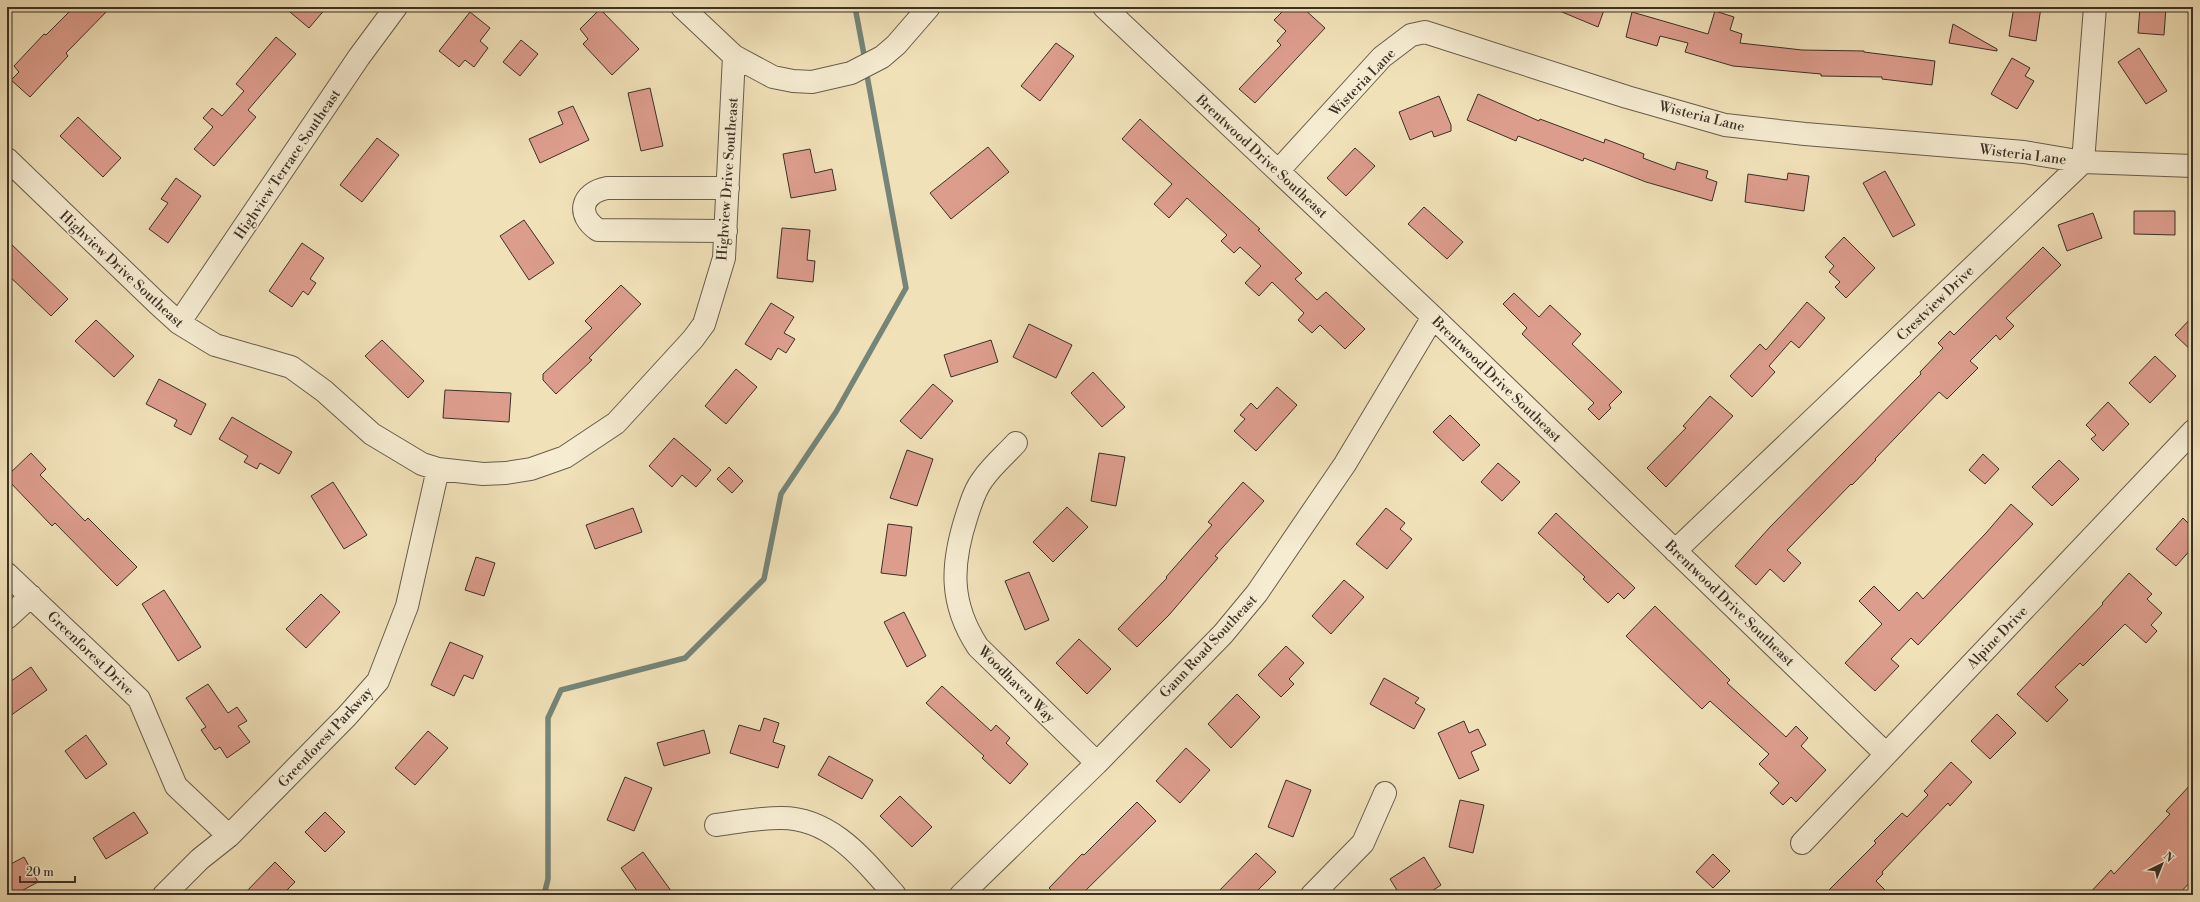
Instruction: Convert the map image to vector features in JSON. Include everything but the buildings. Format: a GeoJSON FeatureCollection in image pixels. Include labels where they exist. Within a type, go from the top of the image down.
{"type":"FeatureCollection","features":[{"type":"Feature","properties":{"kind":"street","name":"Highview Terrace Southeast"},"geometry":{"type":"LineString","coordinates":[[179,323],[359,57],[396,7]]}},
{"type":"Feature","properties":{"kind":"street"},"geometry":{"type":"LineString","coordinates":[[682,7],[734,56],[773,77],[792,81],[812,82],[859,69],[882,57],[896,45],[929,7]]}},
{"type":"Feature","properties":{"kind":"street","name":"Brentwood Drive Southeast"},"geometry":{"type":"LineString","coordinates":[[1104,7],[1433,317],[1886,754]]}},
{"type":"Feature","properties":{"kind":"street"},"geometry":{"type":"LineString","coordinates":[[2083,162],[2095,7]]}},
{"type":"Feature","properties":{"kind":"street","name":"Wisteria Lane"},"geometry":{"type":"LineString","coordinates":[[1278,171],[1382,58],[1411,35],[1425,32],[1627,97],[1725,125],[1805,134],[2024,152],[2083,162],[2193,166]]}},
{"type":"Feature","properties":{"kind":"street","name":"Highview Drive Southeast"},"geometry":{"type":"LineString","coordinates":[[7,159],[71,222],[179,323],[215,345],[291,367],[324,391],[372,434],[422,464],[438,469],[484,474],[506,473],[531,469],[565,457],[616,423],[693,340],[704,324],[724,258],[734,56]]}},
{"type":"Feature","properties":{"kind":"street","name":"Crestview Drive"},"geometry":{"type":"LineString","coordinates":[[1675,551],[2083,162]]}},
{"type":"Feature","properties":{"kind":"street"},"geometry":{"type":"LineString","coordinates":[[726,231],[598,230],[588,223],[584,211],[587,199],[595,190],[607,188],[728,188]]}},
{"type":"Feature","properties":{"kind":"street","name":"Gann Road Southeast"},"geometry":{"type":"LineString","coordinates":[[961,895],[1098,763],[1223,634],[1257,593],[1342,470],[1433,317]]}},
{"type":"Feature","properties":{"kind":"street","name":"Alpine Drive"},"geometry":{"type":"LineString","coordinates":[[1802,843],[2193,431]]}},
{"type":"Feature","properties":{"kind":"street","name":"Woodhaven Way"},"geometry":{"type":"LineString","coordinates":[[1016,443],[982,479],[971,503],[957,551],[955,571],[960,612],[978,647],[1098,763]]}},
{"type":"Feature","properties":{"kind":"street","name":"Greenforest Parkway"},"geometry":{"type":"LineString","coordinates":[[164,895],[200,858],[229,836],[347,716],[378,681],[406,606],[438,469]]}},
{"type":"Feature","properties":{"kind":"street","name":"Greenforest Drive"},"geometry":{"type":"LineString","coordinates":[[7,574],[139,699],[176,786],[229,836]]}},
{"type":"Feature","properties":{"kind":"street"},"geometry":{"type":"LineString","coordinates":[[7,618],[31,596]]}},
{"type":"Feature","properties":{"kind":"street"},"geometry":{"type":"LineString","coordinates":[[1312,895],[1363,843],[1385,793]]}},
{"type":"Feature","properties":{"kind":"street"},"geometry":{"type":"LineString","coordinates":[[716,825],[782,818],[814,824],[830,831],[845,842],[867,863],[895,895]]}},
{"type":"Feature","properties":{"kind":"waterway"},"geometry":{"type":"LineString","coordinates":[[855,7],[865,60]]}},
{"type":"Feature","properties":{"kind":"waterway"},"geometry":{"type":"LineString","coordinates":[[544,895],[548,879],[548,718],[561,690],[685,658],[764,579],[781,494],[836,412],[906,288],[866,70]]}}]}
